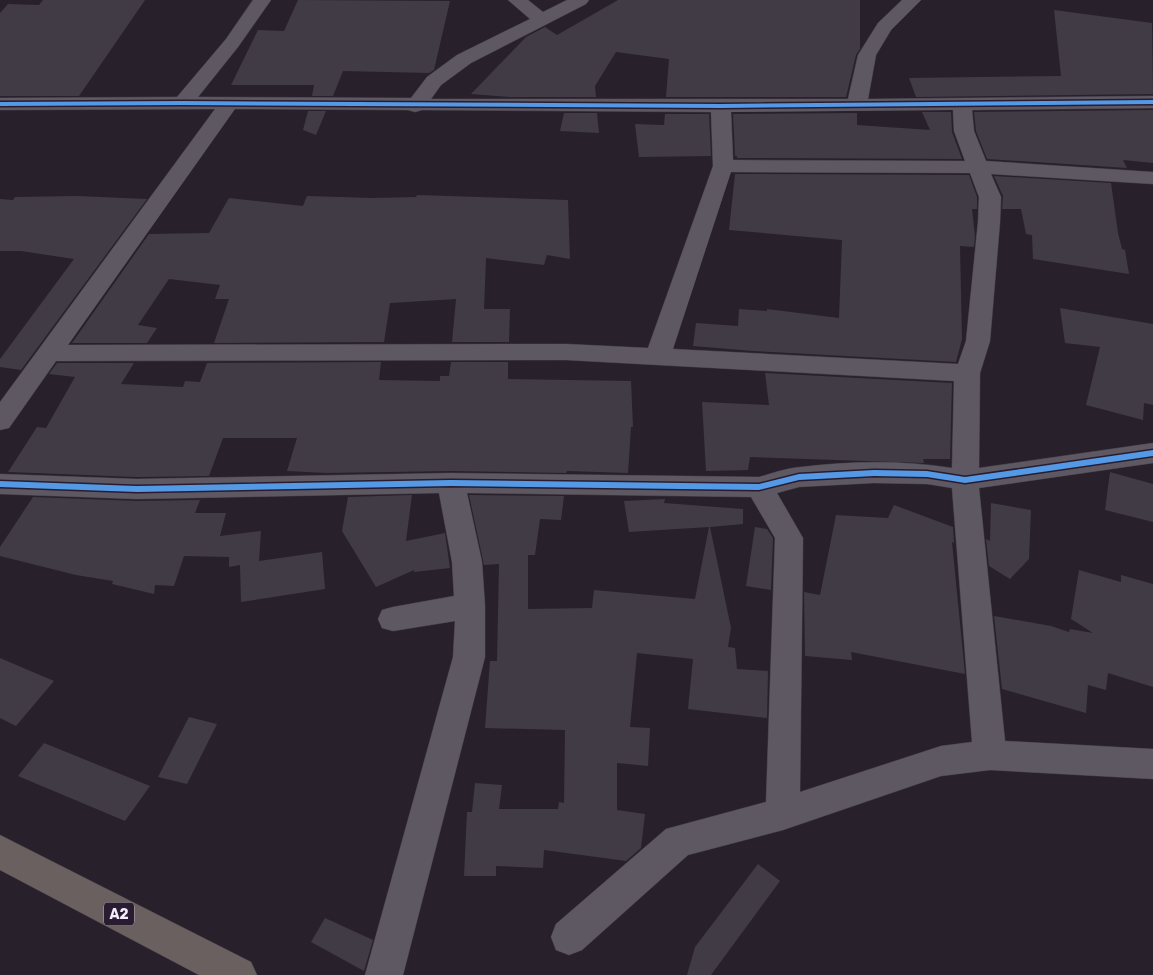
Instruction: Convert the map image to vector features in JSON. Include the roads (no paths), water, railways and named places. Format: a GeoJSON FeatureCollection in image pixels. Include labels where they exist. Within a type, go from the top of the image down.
{"type":"FeatureCollection","features":[{"type":"Feature","properties":{"kind":"highway","name":"A2"},"geometry":{"type":"LineString","coordinates":[[0,852],[238,975]]}},
{"type":"Feature","properties":{"kind":"street"},"geometry":{"type":"LineString","coordinates":[[183,103],[232,43],[262,0]]}},
{"type":"Feature","properties":{"kind":"street"},"geometry":{"type":"LineString","coordinates":[[517,0],[541,19]]}},
{"type":"Feature","properties":{"kind":"street"},"geometry":{"type":"LineString","coordinates":[[415,106],[434,81],[464,59],[580,0]]}},
{"type":"Feature","properties":{"kind":"street"},"geometry":{"type":"LineString","coordinates":[[857,105],[867,55],[884,27],[912,0]]}},
{"type":"Feature","properties":{"kind":"street"},"geometry":{"type":"LineString","coordinates":[[0,104],[183,103],[415,106],[721,106],[1153,102]]}},
{"type":"Feature","properties":{"kind":"street"},"geometry":{"type":"LineString","coordinates":[[0,421],[230,104]]}},
{"type":"Feature","properties":{"kind":"street"},"geometry":{"type":"LineString","coordinates":[[962,104],[964,131],[990,197],[978,341],[967,373],[965,480],[990,755]]}},
{"type":"Feature","properties":{"kind":"street"},"geometry":{"type":"LineString","coordinates":[[658,356],[723,166],[721,106]]}},
{"type":"Feature","properties":{"kind":"street"},"geometry":{"type":"LineString","coordinates":[[723,166],[979,167],[1153,178]]}},
{"type":"Feature","properties":{"kind":"street"},"geometry":{"type":"LineString","coordinates":[[49,353],[566,352],[967,373]]}},
{"type":"Feature","properties":{"kind":"street"},"geometry":{"type":"LineString","coordinates":[[0,484],[137,489],[451,483],[759,487],[799,477],[874,473],[927,474],[965,480],[1153,453]]}},
{"type":"Feature","properties":{"kind":"street"},"geometry":{"type":"LineString","coordinates":[[384,975],[469,657],[470,606],[467,562],[451,483]]}},
{"type":"Feature","properties":{"kind":"street"},"geometry":{"type":"LineString","coordinates":[[759,487],[789,538],[783,814]]}},
{"type":"Feature","properties":{"kind":"street"},"geometry":{"type":"LineString","coordinates":[[393,618],[470,606]]}},
{"type":"Feature","properties":{"kind":"street"},"geometry":{"type":"LineString","coordinates":[[569,937],[678,841],[783,814],[941,761],[990,755],[1153,764]]}}]}
